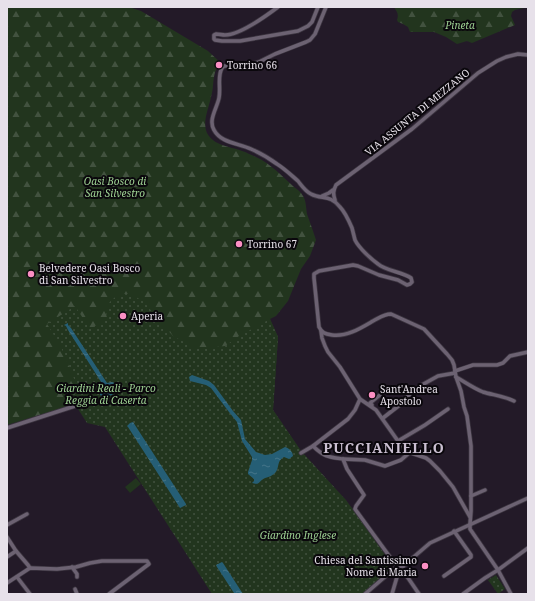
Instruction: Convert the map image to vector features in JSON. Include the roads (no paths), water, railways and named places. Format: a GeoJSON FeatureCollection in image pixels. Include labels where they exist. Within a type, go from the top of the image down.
{"type":"FeatureCollection","features":[{"type":"Feature","properties":{"kind":"street"},"geometry":{"type":"LineString","coordinates":[[278,7],[241,31],[234,34],[216,34],[214,35],[214,39],[222,42],[240,41],[298,31],[308,26],[312,22],[318,7]]}},
{"type":"Feature","properties":{"kind":"street"},"geometry":{"type":"LineString","coordinates":[[326,7],[315,34],[304,44],[275,54],[259,62],[247,65],[224,66],[222,68],[220,74],[219,98],[212,124],[214,130],[221,138],[251,149],[271,160],[288,172],[304,189],[312,195],[330,198],[336,202],[342,208],[356,240],[364,252],[378,265],[411,278],[412,282],[407,285],[398,280],[379,275],[353,265],[319,271],[314,274],[317,317],[325,346],[360,399],[374,408]]}},
{"type":"Feature","properties":{"kind":"street","name":"VIA ASSUNTA DI MEZZANO"},"geometry":{"type":"LineString","coordinates":[[321,197],[329,193],[336,185],[412,129],[478,73],[497,60],[518,54],[528,55]]}},
{"type":"Feature","properties":{"kind":"street"},"geometry":{"type":"LineString","coordinates":[[333,190],[333,196],[336,202]]}},
{"type":"Feature","properties":{"kind":"street"},"geometry":{"type":"LineString","coordinates":[[321,331],[324,334],[339,336],[382,316],[391,314],[426,331],[452,360],[469,424],[471,446],[470,529],[498,570],[511,594]]}},
{"type":"Feature","properties":{"kind":"street"},"geometry":{"type":"LineString","coordinates":[[383,418],[420,386],[438,376],[456,374],[473,365],[497,365],[503,363],[510,356],[528,352]]}},
{"type":"Feature","properties":{"kind":"street"},"geometry":{"type":"LineString","coordinates":[[456,374],[471,387],[514,401]]}},
{"type":"Feature","properties":{"kind":"street"},"geometry":{"type":"LineString","coordinates":[[380,395],[370,404],[383,418],[398,440],[410,453],[426,458],[440,471],[453,487],[471,518]]}},
{"type":"Feature","properties":{"kind":"street"},"geometry":{"type":"LineString","coordinates":[[300,453],[313,446],[348,419],[355,410],[360,399]]}},
{"type":"Feature","properties":{"kind":"street"},"geometry":{"type":"LineString","coordinates":[[7,428],[78,405]]}},
{"type":"Feature","properties":{"kind":"street"},"geometry":{"type":"LineString","coordinates":[[398,440],[425,425],[448,409]]}},
{"type":"Feature","properties":{"kind":"street"},"geometry":{"type":"LineString","coordinates":[[313,446],[325,456],[365,460],[385,466],[400,460],[410,453]]}},
{"type":"Feature","properties":{"kind":"street"},"geometry":{"type":"LineString","coordinates":[[344,459],[347,469],[364,494],[355,509],[420,594]]}},
{"type":"Feature","properties":{"kind":"street"},"geometry":{"type":"LineString","coordinates":[[471,496],[485,490]]}},
{"type":"Feature","properties":{"kind":"street"},"geometry":{"type":"LineString","coordinates":[[392,594],[400,569],[430,543],[528,498]]}},
{"type":"Feature","properties":{"kind":"street"},"geometry":{"type":"LineString","coordinates":[[7,526],[27,514]]}},
{"type":"Feature","properties":{"kind":"street"},"geometry":{"type":"LineString","coordinates":[[444,576],[471,557],[454,531]]}},
{"type":"Feature","properties":{"kind":"street"},"geometry":{"type":"LineString","coordinates":[[7,537],[30,568]]}},
{"type":"Feature","properties":{"kind":"street"},"geometry":{"type":"LineString","coordinates":[[463,594],[528,548]]}},
{"type":"Feature","properties":{"kind":"street"},"geometry":{"type":"LineString","coordinates":[[7,557],[16,551]]}},
{"type":"Feature","properties":{"kind":"street"},"geometry":{"type":"LineString","coordinates":[[7,583],[30,568],[72,568],[102,561],[147,561],[149,564],[109,594]]}},
{"type":"Feature","properties":{"kind":"street"},"geometry":{"type":"LineString","coordinates":[[72,568],[77,574],[77,577]]}},
{"type":"Feature","properties":{"kind":"street"},"geometry":{"type":"LineString","coordinates":[[365,594],[394,569],[400,569]]}},
{"type":"Feature","properties":{"kind":"street"},"geometry":{"type":"LineString","coordinates":[[17,577],[30,594]]}},
{"type":"Feature","properties":{"kind":"street"},"geometry":{"type":"LineString","coordinates":[[74,589],[77,594]]}},
{"type":"Feature","properties":{"kind":"water"},"geometry":{"type":"Polygon","coordinates":[[[68,323],[107,383],[112,382],[117,384],[117,389],[112,395],[104,397],[100,395],[100,390],[103,385],[64,325],[68,323]]]}},
{"type":"Feature","properties":{"kind":"water"},"geometry":{"type":"Polygon","coordinates":[[[192,375],[209,381],[214,385],[241,420],[245,439],[256,452],[265,455],[272,454],[285,447],[290,450],[293,456],[289,459],[284,457],[280,460],[275,473],[272,475],[263,479],[257,484],[252,483],[254,479],[248,474],[248,472],[252,457],[242,441],[237,422],[211,388],[206,385],[190,381],[189,377],[192,375]]]}},
{"type":"Feature","properties":{"kind":"water"},"geometry":{"type":"Polygon","coordinates":[[[133,422],[186,505],[180,508],[127,426],[133,422]]]}},
{"type":"Feature","properties":{"kind":"water"},"geometry":{"type":"Polygon","coordinates":[[[222,562],[243,594],[234,593],[216,565],[222,562]]]}},
{"type":"Feature","properties":{"kind":"place","name":"Torrino 66"},"geometry":{"type":"Point","coordinates":[219,65]}},
{"type":"Feature","properties":{"kind":"place","name":"Torrino 67"},"geometry":{"type":"Point","coordinates":[239,244]}},
{"type":"Feature","properties":{"kind":"place","name":"Belvedere Oasi Bosco di San Silvestro"},"geometry":{"type":"Point","coordinates":[31,274]}},
{"type":"Feature","properties":{"kind":"place","name":"Aperia"},"geometry":{"type":"Point","coordinates":[123,316]}},
{"type":"Feature","properties":{"kind":"place","name":"Sant'Andrea Apostolo"},"geometry":{"type":"Point","coordinates":[372,395]}},
{"type":"Feature","properties":{"kind":"place","name":"Chiesa del Santissimo Nome di Maria"},"geometry":{"type":"Point","coordinates":[425,566]}},
{"type":"Feature","properties":{"kind":"district","name":"PUCCIANIELLO"},"geometry":{"type":"Point","coordinates":[384,448]}},
{"type":"Feature","properties":{"kind":"park label","name":"Pineta"},"geometry":{"type":"Point","coordinates":[460,25]}},
{"type":"Feature","properties":{"kind":"park label","name":"Oasi Bosco di San Silvestro"},"geometry":{"type":"Point","coordinates":[115,186]}},
{"type":"Feature","properties":{"kind":"park label","name":"Giardini Reali - Parco Reggia di Caserta"},"geometry":{"type":"Point","coordinates":[106,394]}},
{"type":"Feature","properties":{"kind":"park label","name":"Giardino Inglese"},"geometry":{"type":"Point","coordinates":[298,535]}}]}
